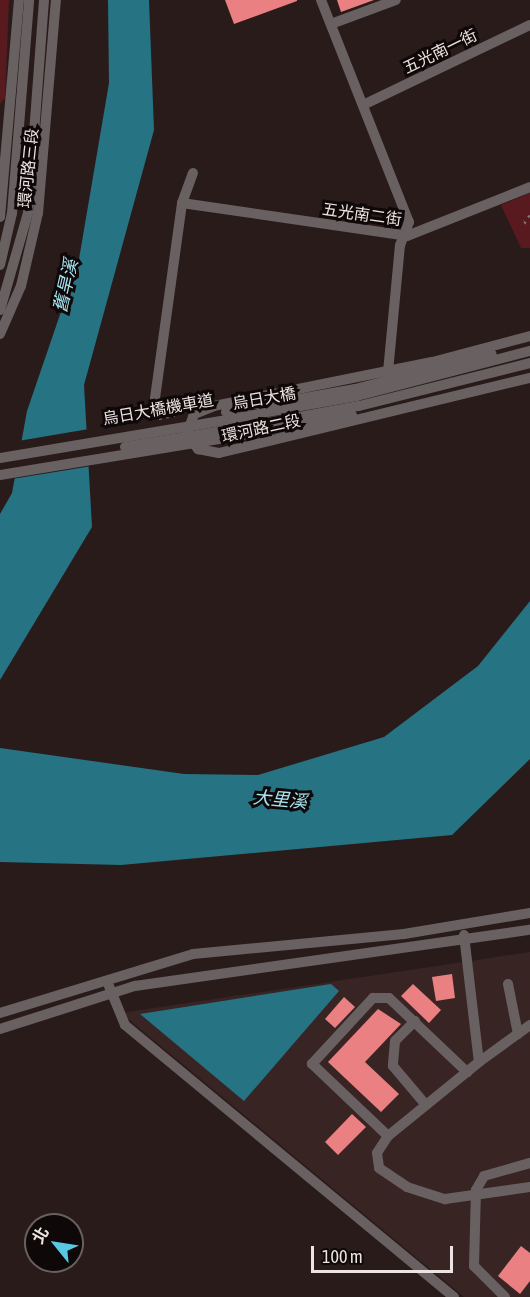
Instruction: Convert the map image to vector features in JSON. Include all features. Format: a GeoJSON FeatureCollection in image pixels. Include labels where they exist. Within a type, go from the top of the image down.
{"type":"FeatureCollection","features":[{"type":"Feature","properties":{"kind":"street","name":"環河路三段"},"geometry":{"type":"LineString","coordinates":[[0,217],[5,123],[19,0]]}},
{"type":"Feature","properties":{"kind":"street","name":"環河路三段"},"geometry":{"type":"LineString","coordinates":[[0,265],[12,213],[22,125],[29,0]]}},
{"type":"Feature","properties":{"kind":"street","name":"環河路三段"},"geometry":{"type":"LineString","coordinates":[[0,310],[22,244],[42,127],[44,0]]}},
{"type":"Feature","properties":{"kind":"street","name":"環河路三段"},"geometry":{"type":"LineString","coordinates":[[0,334],[32,247],[56,0]]}},
{"type":"Feature","properties":{"kind":"street"},"geometry":{"type":"LineString","coordinates":[[321,0],[353,92],[363,105],[409,222],[407,236],[400,245],[388,371]]}},
{"type":"Feature","properties":{"kind":"street"},"geometry":{"type":"LineString","coordinates":[[331,24],[396,0]]}},
{"type":"Feature","properties":{"kind":"street","name":"五光南一街"},"geometry":{"type":"LineString","coordinates":[[363,105],[530,25]]}},
{"type":"Feature","properties":{"kind":"street"},"geometry":{"type":"LineString","coordinates":[[5,123],[42,127]]}},
{"type":"Feature","properties":{"kind":"street"},"geometry":{"type":"LineString","coordinates":[[155,398],[182,202],[193,172]]}},
{"type":"Feature","properties":{"kind":"street","name":"五光南二街"},"geometry":{"type":"LineString","coordinates":[[182,202],[407,236],[530,187]]}},
{"type":"Feature","properties":{"kind":"street","name":"環河路二段"},"geometry":{"type":"LineString","coordinates":[[530,336],[388,371],[208,408],[194,414],[188,434],[198,449],[219,453],[530,378]]}},
{"type":"Feature","properties":{"kind":"street","name":"烏日大橋機車道"},"geometry":{"type":"LineString","coordinates":[[0,451],[302,412],[530,344]]}},
{"type":"Feature","properties":{"kind":"street","name":"烏日大橋"},"geometry":{"type":"LineString","coordinates":[[0,458],[302,412],[530,351]]}},
{"type":"Feature","properties":{"kind":"street","name":"烏日大橋"},"geometry":{"type":"LineString","coordinates":[[0,468],[302,412],[530,363]]}},
{"type":"Feature","properties":{"kind":"street","name":"烏日大橋機車道"},"geometry":{"type":"LineString","coordinates":[[0,475],[302,412],[530,370]]}},
{"type":"Feature","properties":{"kind":"street"},"geometry":{"type":"LineString","coordinates":[[0,1012],[107,977],[226,949],[463,925],[530,913]]}},
{"type":"Feature","properties":{"kind":"street"},"geometry":{"type":"LineString","coordinates":[[463,925],[479,1062]]}},
{"type":"Feature","properties":{"kind":"street"},"geometry":{"type":"LineString","coordinates":[[0,1029],[111,992],[465,942],[530,930]]}},
{"type":"Feature","properties":{"kind":"street"},"geometry":{"type":"LineString","coordinates":[[107,977],[125,1024],[454,1297]]}},
{"type":"Feature","properties":{"kind":"street"},"geometry":{"type":"LineString","coordinates":[[508,984],[518,1034]]}},
{"type":"Feature","properties":{"kind":"street"},"geometry":{"type":"LineString","coordinates":[[388,1136],[312,1064],[377,995],[389,998],[467,1072]]}},
{"type":"Feature","properties":{"kind":"street"},"geometry":{"type":"LineString","coordinates":[[415,1021],[393,1047],[393,1066],[426,1105]]}},
{"type":"Feature","properties":{"kind":"street"},"geometry":{"type":"LineString","coordinates":[[530,1025],[479,1062],[388,1136],[376,1161],[390,1179],[429,1196],[477,1197],[530,1187]]}},
{"type":"Feature","properties":{"kind":"street"},"geometry":{"type":"LineString","coordinates":[[505,1297],[474,1266],[477,1197],[484,1176],[530,1163]]}},
{"type":"Feature","properties":{"kind":"path"},"geometry":{"type":"LineString","coordinates":[[530,216],[524,222],[530,226]]}},
{"type":"Feature","properties":{"kind":"path"},"geometry":{"type":"LineString","coordinates":[[159,419],[175,416]]}},
{"type":"Feature","properties":{"kind":"shaded area"},"geometry":{"type":"Polygon","coordinates":[[[0,0],[9,0],[5,98],[0,104],[0,0]]]}},
{"type":"Feature","properties":{"kind":"shaded area"},"geometry":{"type":"Polygon","coordinates":[[[530,193],[530,248],[521,248],[501,205],[530,193]]]}},
{"type":"Feature","properties":{"kind":"shaded area"},"geometry":{"type":"Polygon","coordinates":[[[530,952],[530,1297],[464,1297],[121,1013],[530,952]]]}},
{"type":"Feature","properties":{"kind":"water"},"geometry":{"type":"Polygon","coordinates":[[[108,0],[149,0],[154,130],[84,385],[92,527],[0,680],[0,514],[12,493],[27,411],[79,259],[109,83],[108,0]]]}},
{"type":"Feature","properties":{"kind":"water","name":"大里溪"},"geometry":{"type":"Polygon","coordinates":[[[530,601],[530,759],[452,835],[121,865],[0,862],[0,748],[184,774],[258,775],[384,737],[478,666],[530,601]]]}},
{"type":"Feature","properties":{"kind":"water"},"geometry":{"type":"Polygon","coordinates":[[[331,984],[339,991],[244,1101],[140,1014],[331,984]]]}},
{"type":"Feature","properties":{"kind":"pier"},"geometry":{"type":"Polygon","coordinates":[[[89,429],[92,466],[12,479],[18,441],[89,429]]]}},
{"type":"Feature","properties":{"kind":"building"},"geometry":{"type":"Polygon","coordinates":[[[225,0],[297,0],[297,1],[234,24],[225,0]]]}},
{"type":"Feature","properties":{"kind":"building"},"geometry":{"type":"Polygon","coordinates":[[[337,0],[374,0],[341,12],[337,0]]]}},
{"type":"Feature","properties":{"kind":"building"},"geometry":{"type":"Polygon","coordinates":[[[452,974],[455,998],[436,1001],[432,977],[452,974]]]}},
{"type":"Feature","properties":{"kind":"building"},"geometry":{"type":"Polygon","coordinates":[[[413,984],[441,1010],[429,1023],[401,996],[413,984]]]}},
{"type":"Feature","properties":{"kind":"building"},"geometry":{"type":"Polygon","coordinates":[[[344,997],[355,1007],[335,1028],[325,1019],[344,997]]]}},
{"type":"Feature","properties":{"kind":"building"},"geometry":{"type":"Polygon","coordinates":[[[378,1009],[401,1024],[365,1062],[399,1094],[381,1112],[328,1062],[378,1009]]]}},
{"type":"Feature","properties":{"kind":"building"},"geometry":{"type":"Polygon","coordinates":[[[352,1114],[366,1127],[338,1155],[325,1142],[352,1114]]]}},
{"type":"Feature","properties":{"kind":"building"},"geometry":{"type":"Polygon","coordinates":[[[521,1246],[530,1253],[530,1281],[520,1294],[498,1276],[521,1246]]]}},
{"type":"Feature","properties":{"kind":"water label","name":"舊旱溪"},"geometry":{"type":"Point","coordinates":[66,286]}}]}
